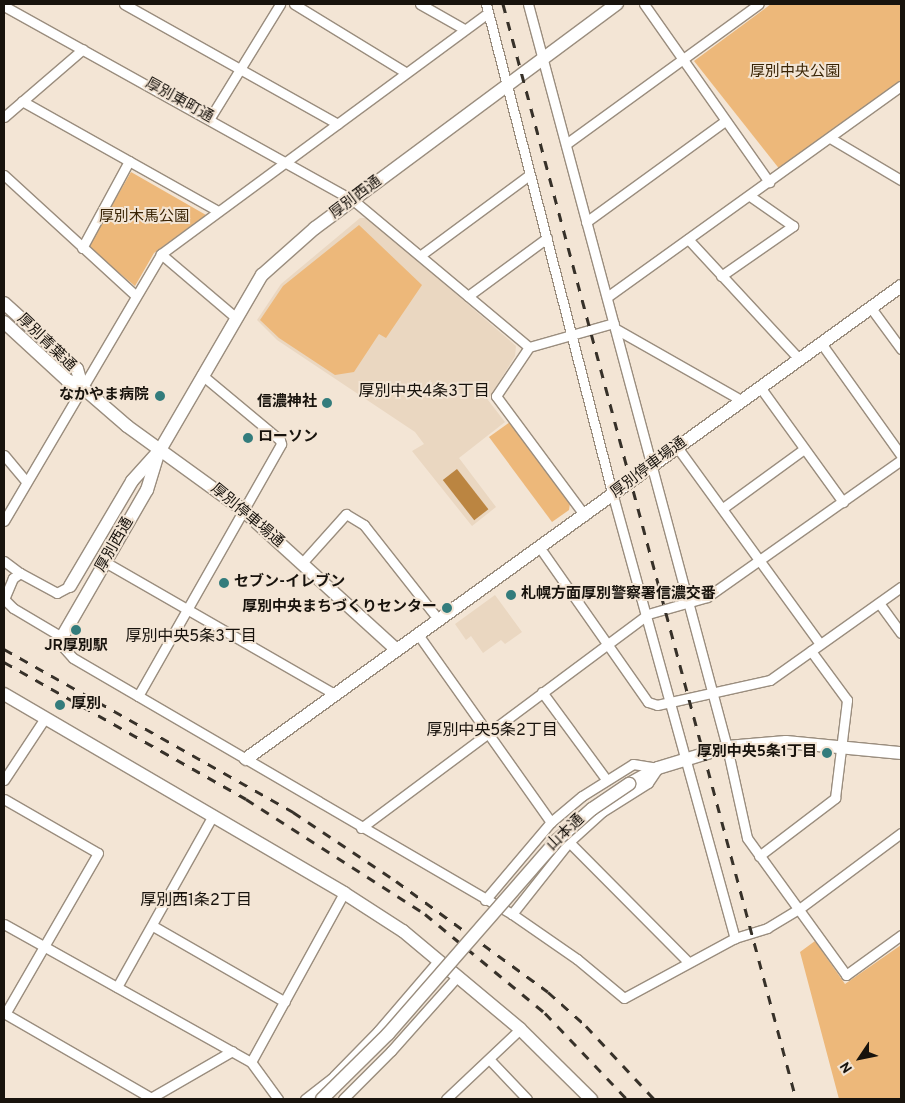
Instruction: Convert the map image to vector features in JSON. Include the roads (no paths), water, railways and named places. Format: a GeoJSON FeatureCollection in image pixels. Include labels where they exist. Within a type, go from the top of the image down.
{"type":"FeatureCollection","features":[{"type":"Feature","properties":{"kind":"street"},"geometry":{"type":"LineString","coordinates":[[124,4],[338,124]]}},
{"type":"Feature","properties":{"kind":"street"},"geometry":{"type":"LineString","coordinates":[[210,118],[280,4]]}},
{"type":"Feature","properties":{"kind":"street"},"geometry":{"type":"LineString","coordinates":[[294,4],[405,72]]}},
{"type":"Feature","properties":{"kind":"street"},"geometry":{"type":"LineString","coordinates":[[420,4],[464,30]]}},
{"type":"Feature","properties":{"kind":"street"},"geometry":{"type":"LineString","coordinates":[[528,4],[727,747],[748,838],[759,856],[846,975],[901,935]]}},
{"type":"Feature","properties":{"kind":"street","name":"厚別西通"},"geometry":{"type":"LineString","coordinates":[[62,637],[148,490],[160,450],[235,316],[262,275],[278,258],[353,200],[616,4]]}},
{"type":"Feature","properties":{"kind":"street"},"geometry":{"type":"LineString","coordinates":[[644,4],[769,182]]}},
{"type":"Feature","properties":{"kind":"street"},"geometry":{"type":"LineString","coordinates":[[566,144],[759,4]]}},
{"type":"Feature","properties":{"kind":"street","name":"厚別東町通"},"geometry":{"type":"LineString","coordinates":[[4,6],[210,118],[353,200],[421,255],[529,348]]}},
{"type":"Feature","properties":{"kind":"street"},"geometry":{"type":"LineString","coordinates":[[4,521],[7,507],[26,482],[161,254],[464,30],[487,8],[529,175],[574,335],[613,496],[648,614],[734,938]]}},
{"type":"Feature","properties":{"kind":"street"},"geometry":{"type":"LineString","coordinates":[[4,117],[83,49]]}},
{"type":"Feature","properties":{"kind":"street"},"geometry":{"type":"LineString","coordinates":[[607,298],[830,138],[897,94],[901,86]]}},
{"type":"Feature","properties":{"kind":"street"},"geometry":{"type":"LineString","coordinates":[[22,101],[218,211]]}},
{"type":"Feature","properties":{"kind":"street"},"geometry":{"type":"LineString","coordinates":[[586,222],[725,121]]}},
{"type":"Feature","properties":{"kind":"street"},"geometry":{"type":"LineString","coordinates":[[830,138],[901,180]]}},
{"type":"Feature","properties":{"kind":"street"},"geometry":{"type":"LineString","coordinates":[[82,248],[129,161]]}},
{"type":"Feature","properties":{"kind":"street"},"geometry":{"type":"LineString","coordinates":[[4,175],[136,296]]}},
{"type":"Feature","properties":{"kind":"street"},"geometry":{"type":"LineString","coordinates":[[421,255],[529,175]]}},
{"type":"Feature","properties":{"kind":"street"},"geometry":{"type":"LineString","coordinates":[[721,276],[793,226],[750,196]]}},
{"type":"Feature","properties":{"kind":"street"},"geometry":{"type":"LineString","coordinates":[[468,296],[547,238]]}},
{"type":"Feature","properties":{"kind":"street"},"geometry":{"type":"LineString","coordinates":[[688,239],[799,359]]}},
{"type":"Feature","properties":{"kind":"street"},"geometry":{"type":"LineString","coordinates":[[161,254],[235,316]]}},
{"type":"Feature","properties":{"kind":"street","name":"厚別停車場通"},"geometry":{"type":"LineString","coordinates":[[246,758],[438,619],[613,496],[742,400],[901,286]]}},
{"type":"Feature","properties":{"kind":"street","name":"厚別青葉通"},"geometry":{"type":"LineString","coordinates":[[4,303],[77,369],[82,387]]}},
{"type":"Feature","properties":{"kind":"street"},"geometry":{"type":"LineString","coordinates":[[871,308],[901,349]]}},
{"type":"Feature","properties":{"kind":"street","name":"厚別青葉通"},"geometry":{"type":"LineString","coordinates":[[4,322],[67,380],[82,387],[160,450]]}},
{"type":"Feature","properties":{"kind":"street"},"geometry":{"type":"LineString","coordinates":[[585,516],[496,396],[529,348],[615,326],[742,400]]}},
{"type":"Feature","properties":{"kind":"street"},"geometry":{"type":"LineString","coordinates":[[821,344],[901,455]]}},
{"type":"Feature","properties":{"kind":"street"},"geometry":{"type":"LineString","coordinates":[[138,696],[281,444],[280,440],[202,375]]}},
{"type":"Feature","properties":{"kind":"street"},"geometry":{"type":"LineString","coordinates":[[760,387],[844,502]]}},
{"type":"Feature","properties":{"kind":"street"},"geometry":{"type":"LineString","coordinates":[[678,447],[820,644]]}},
{"type":"Feature","properties":{"kind":"street"},"geometry":{"type":"LineString","coordinates":[[723,508],[804,449]]}},
{"type":"Feature","properties":{"kind":"street","name":"厚別西通"},"geometry":{"type":"LineString","coordinates":[[70,586],[132,481],[160,450]]}},
{"type":"Feature","properties":{"kind":"street","name":"厚別停車場通"},"geometry":{"type":"LineString","coordinates":[[160,450],[243,510],[396,649]]}},
{"type":"Feature","properties":{"kind":"street"},"geometry":{"type":"LineString","coordinates":[[4,455],[26,482]]}},
{"type":"Feature","properties":{"kind":"street"},"geometry":{"type":"LineString","coordinates":[[362,828],[648,614],[706,596],[844,502],[901,460]]}},
{"type":"Feature","properties":{"kind":"street"},"geometry":{"type":"LineString","coordinates":[[302,564],[346,514],[364,525],[438,619]]}},
{"type":"Feature","properties":{"kind":"street"},"geometry":{"type":"LineString","coordinates":[[540,548],[609,643],[648,702],[657,705],[770,680],[901,587]]}},
{"type":"Feature","properties":{"kind":"street"},"geometry":{"type":"LineString","coordinates":[[4,561],[20,573],[57,593],[70,586]]}},
{"type":"Feature","properties":{"kind":"street"},"geometry":{"type":"LineString","coordinates":[[106,562],[335,694]]}},
{"type":"Feature","properties":{"kind":"street"},"geometry":{"type":"LineString","coordinates":[[20,573],[4,594],[7,604],[62,637],[69,656],[512,914],[577,958],[624,998],[734,938],[767,928],[799,909],[901,834]]}},
{"type":"Feature","properties":{"kind":"street"},"geometry":{"type":"LineString","coordinates":[[879,603],[901,633]]}},
{"type":"Feature","properties":{"kind":"street"},"geometry":{"type":"LineString","coordinates":[[418,634],[551,822]]}},
{"type":"Feature","properties":{"kind":"street"},"geometry":{"type":"LineString","coordinates":[[759,856],[835,798],[847,700],[811,651]]}},
{"type":"Feature","properties":{"kind":"street"},"geometry":{"type":"LineString","coordinates":[[542,692],[606,779]]}},
{"type":"Feature","properties":{"kind":"street"},"geometry":{"type":"LineString","coordinates":[[4,694],[213,815],[344,893],[403,931],[520,1029],[591,1099]]}},
{"type":"Feature","properties":{"kind":"street"},"geometry":{"type":"LineString","coordinates":[[4,780],[45,718]]}},
{"type":"Feature","properties":{"kind":"street","name":"山本通"},"geometry":{"type":"LineString","coordinates":[[322,1099],[388,1034],[557,840],[592,809],[629,784],[658,768],[727,747],[786,742],[842,745],[901,753]]}},
{"type":"Feature","properties":{"kind":"street"},"geometry":{"type":"LineString","coordinates":[[485,900],[551,822],[606,779],[633,764],[658,768],[648,783],[602,812],[569,842],[512,914]]}},
{"type":"Feature","properties":{"kind":"street"},"geometry":{"type":"LineString","coordinates":[[4,799],[98,853],[4,1014],[150,1098],[232,1051]]}},
{"type":"Feature","properties":{"kind":"street"},"geometry":{"type":"LineString","coordinates":[[117,987],[153,926],[213,815]]}},
{"type":"Feature","properties":{"kind":"street"},"geometry":{"type":"LineString","coordinates":[[569,842],[688,962]]}},
{"type":"Feature","properties":{"kind":"street"},"geometry":{"type":"LineString","coordinates":[[251,1062],[286,1002],[344,893]]}},
{"type":"Feature","properties":{"kind":"street"},"geometry":{"type":"LineString","coordinates":[[4,924],[251,1062],[278,1099]]}},
{"type":"Feature","properties":{"kind":"street"},"geometry":{"type":"LineString","coordinates":[[153,926],[286,1002]]}},
{"type":"Feature","properties":{"kind":"street"},"geometry":{"type":"LineString","coordinates":[[305,1099],[334,1076],[378,1031],[438,961]]}},
{"type":"Feature","properties":{"kind":"street"},"geometry":{"type":"LineString","coordinates":[[343,1099],[391,1051],[457,977]]}},
{"type":"Feature","properties":{"kind":"street"},"geometry":{"type":"LineString","coordinates":[[446,1099],[520,1029]]}},
{"type":"Feature","properties":{"kind":"street"},"geometry":{"type":"LineString","coordinates":[[489,1059],[526,1099]]}},
{"type":"Feature","properties":{"kind":"railway"},"geometry":{"type":"LineString","coordinates":[[503,4],[796,1099]]}},
{"type":"Feature","properties":{"kind":"railway"},"geometry":{"type":"LineString","coordinates":[[4,649],[293,812],[396,881],[548,992],[586,1026],[654,1099]]}},
{"type":"Feature","properties":{"kind":"railway"},"geometry":{"type":"LineString","coordinates":[[4,662],[246,799],[425,914],[545,1013],[627,1099]]}},
{"type":"Feature","properties":{"kind":"place","name":"なかやま病院"},"geometry":{"type":"Point","coordinates":[160,396]}},
{"type":"Feature","properties":{"kind":"place","name":"信濃神社"},"geometry":{"type":"Point","coordinates":[327,403]}},
{"type":"Feature","properties":{"kind":"place","name":"ローソン"},"geometry":{"type":"Point","coordinates":[248,438]}},
{"type":"Feature","properties":{"kind":"place","name":"セブン-イレブン"},"geometry":{"type":"Point","coordinates":[224,583]}},
{"type":"Feature","properties":{"kind":"place","name":"札幌方面厚別警察署信濃交番"},"geometry":{"type":"Point","coordinates":[511,595]}},
{"type":"Feature","properties":{"kind":"place","name":"厚別中央まちづくりセンター"},"geometry":{"type":"Point","coordinates":[447,608]}},
{"type":"Feature","properties":{"kind":"place","name":"JR厚別駅"},"geometry":{"type":"Point","coordinates":[76,630]}},
{"type":"Feature","properties":{"kind":"place","name":"厚別"},"geometry":{"type":"Point","coordinates":[60,705]}},
{"type":"Feature","properties":{"kind":"place","name":"厚別中央5条1丁目"},"geometry":{"type":"Point","coordinates":[827,753]}},
{"type":"Feature","properties":{"kind":"district","name":"厚別中央4条3丁目"},"geometry":{"type":"Point","coordinates":[424,392]}},
{"type":"Feature","properties":{"kind":"district","name":"厚別中央5条3丁目"},"geometry":{"type":"Point","coordinates":[191,637]}},
{"type":"Feature","properties":{"kind":"district","name":"厚別中央5条2丁目"},"geometry":{"type":"Point","coordinates":[492,731]}},
{"type":"Feature","properties":{"kind":"district","name":"厚別西1条2丁目"},"geometry":{"type":"Point","coordinates":[196,901]}},
{"type":"Feature","properties":{"kind":"park label","name":"厚別中央公園"},"geometry":{"type":"Point","coordinates":[795,73]}},
{"type":"Feature","properties":{"kind":"park label","name":"厚別木馬公園"},"geometry":{"type":"Point","coordinates":[144,218]}}]}
